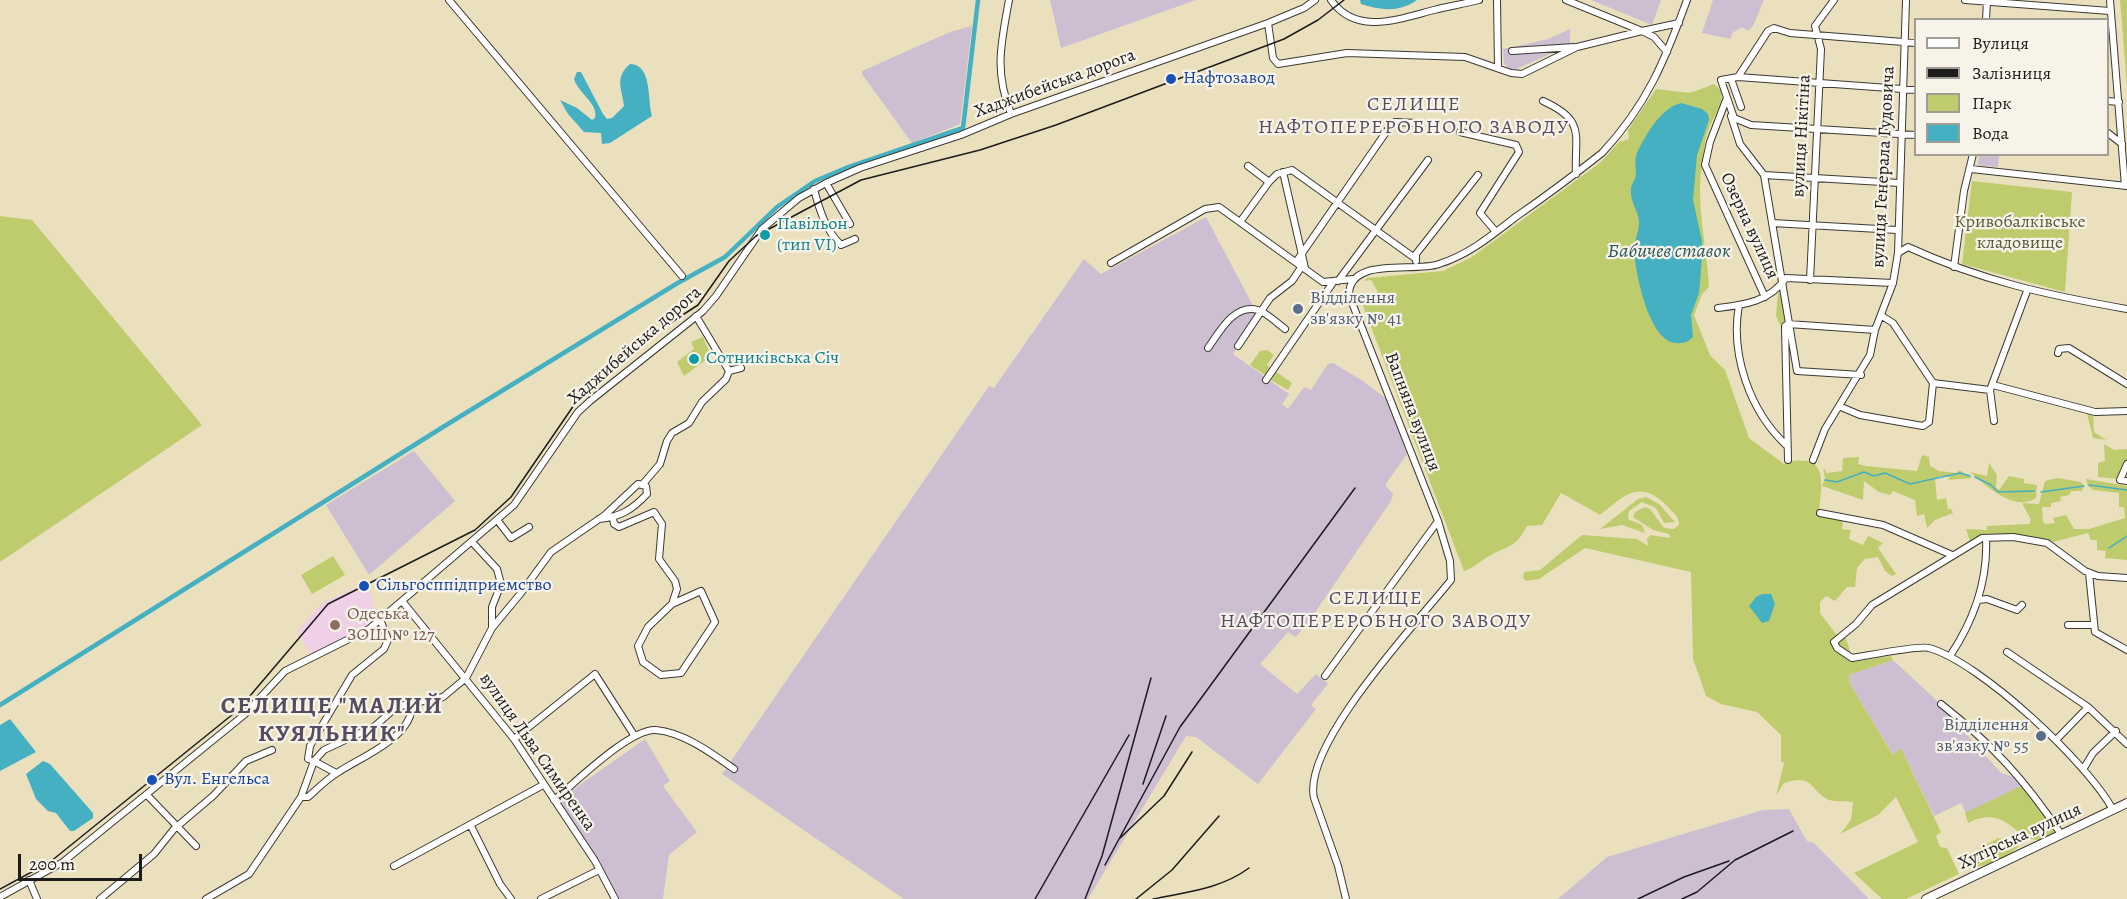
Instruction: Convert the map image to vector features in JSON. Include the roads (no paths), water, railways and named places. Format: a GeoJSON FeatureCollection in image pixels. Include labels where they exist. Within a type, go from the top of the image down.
{"type":"FeatureCollection","features":[{"type":"Feature","properties":{"kind":"main road","name":"Хутірська вулиця"},"geometry":{"type":"LineString","coordinates":[[1926,899],[2061,834],[2126,806]]}},
{"type":"Feature","properties":{"kind":"street"},"geometry":{"type":"LineString","coordinates":[[449,0],[682,276]]}},
{"type":"Feature","properties":{"kind":"street"},"geometry":{"type":"LineString","coordinates":[[1009,0],[999,71],[1002,93],[1011,114]]}},
{"type":"Feature","properties":{"kind":"street","name":"Хаджибейська дорога"},"geometry":{"type":"LineString","coordinates":[[0,897],[63,862],[244,715],[285,671],[357,637],[498,521],[522,496],[578,412],[696,316],[716,296],[762,229],[814,189],[860,168],[961,135],[1011,114],[1268,23],[1304,8],[1315,0]]}},
{"type":"Feature","properties":{"kind":"street"},"geometry":{"type":"LineString","coordinates":[[1332,0],[1344,15],[1370,21],[1395,21],[1479,0]]}},
{"type":"Feature","properties":{"kind":"street"},"geometry":{"type":"LineString","coordinates":[[1497,0],[1498,67]]}},
{"type":"Feature","properties":{"kind":"street"},"geometry":{"type":"LineString","coordinates":[[1566,0],[1654,37],[1667,52]]}},
{"type":"Feature","properties":{"kind":"street"},"geometry":{"type":"LineString","coordinates":[[1111,263],[1206,208],[1219,207],[1323,282],[1353,279],[1371,270],[1436,266],[1465,255],[1576,174],[1602,153],[1621,132],[1655,81],[1687,0]]}},
{"type":"Feature","properties":{"kind":"street","name":"вулиця Нікітіна"},"geometry":{"type":"LineString","coordinates":[[1810,280],[1821,50],[1816,24],[1834,0]]}},
{"type":"Feature","properties":{"kind":"street","name":"вулиця Генерала Гудовича"},"geometry":{"type":"LineString","coordinates":[[1813,460],[1826,429],[1870,355],[1875,330],[1893,283],[1898,253],[1906,0]]}},
{"type":"Feature","properties":{"kind":"street"},"geometry":{"type":"LineString","coordinates":[[1965,0],[2110,11]]}},
{"type":"Feature","properties":{"kind":"street"},"geometry":{"type":"LineString","coordinates":[[1986,18],[1987,0]]}},
{"type":"Feature","properties":{"kind":"street"},"geometry":{"type":"LineString","coordinates":[[1971,169],[2126,186],[2119,102],[2111,55],[2110,0]]}},
{"type":"Feature","properties":{"kind":"street"},"geometry":{"type":"LineString","coordinates":[[1268,23],[1273,58],[1278,64],[1347,53],[1465,57],[1511,73],[1521,74],[1577,47],[1679,23]]}},
{"type":"Feature","properties":{"kind":"street"},"geometry":{"type":"LineString","coordinates":[[1734,78],[1771,29],[1777,27],[1790,33],[1914,43]]}},
{"type":"Feature","properties":{"kind":"street"},"geometry":{"type":"LineString","coordinates":[[1512,51],[1558,46],[1577,47]]}},
{"type":"Feature","properties":{"kind":"street"},"geometry":{"type":"LineString","coordinates":[[1734,78],[1741,107]]}},
{"type":"Feature","properties":{"kind":"street"},"geometry":{"type":"LineString","coordinates":[[1914,90],[1734,78],[1720,80],[1734,118],[1751,125],[1817,131],[1914,135]]}},
{"type":"Feature","properties":{"kind":"street","name":"Озерна вулиця"},"geometry":{"type":"LineString","coordinates":[[1726,100],[1710,142],[1705,165],[1765,297]]}},
{"type":"Feature","properties":{"kind":"street"},"geometry":{"type":"LineString","coordinates":[[1543,101],[1556,107],[1571,120],[1578,134],[1576,174]]}},
{"type":"Feature","properties":{"kind":"street"},"geometry":{"type":"LineString","coordinates":[[2109,101],[2119,102]]}},
{"type":"Feature","properties":{"kind":"street"},"geometry":{"type":"LineString","coordinates":[[1731,113],[1733,129],[1740,144],[1764,175],[1797,371],[1860,375]]}},
{"type":"Feature","properties":{"kind":"street"},"geometry":{"type":"LineString","coordinates":[[1296,262],[1302,250],[1391,125],[1395,122],[1416,123]]}},
{"type":"Feature","properties":{"kind":"street"},"geometry":{"type":"LineString","coordinates":[[1460,132],[1516,145],[1519,152],[1480,213],[1496,232]]}},
{"type":"Feature","properties":{"kind":"street"},"geometry":{"type":"LineString","coordinates":[[2114,137],[2121,132]]}},
{"type":"Feature","properties":{"kind":"street"},"geometry":{"type":"LineString","coordinates":[[2109,134],[2122,144]]}},
{"type":"Feature","properties":{"kind":"street"},"geometry":{"type":"LineString","coordinates":[[1954,267],[1964,191],[1973,156]]}},
{"type":"Feature","properties":{"kind":"street"},"geometry":{"type":"LineString","coordinates":[[1266,380],[1336,281],[1428,160]]}},
{"type":"Feature","properties":{"kind":"street"},"geometry":{"type":"LineString","coordinates":[[1248,166],[1269,182]]}},
{"type":"Feature","properties":{"kind":"street"},"geometry":{"type":"LineString","coordinates":[[1240,222],[1269,182],[1283,172],[1292,170],[1416,259]]}},
{"type":"Feature","properties":{"kind":"street"},"geometry":{"type":"LineString","coordinates":[[1238,346],[1270,298],[1292,281],[1304,268],[1302,250],[1283,172]]}},
{"type":"Feature","properties":{"kind":"street"},"geometry":{"type":"LineString","coordinates":[[1417,267],[1416,254],[1478,175]]}},
{"type":"Feature","properties":{"kind":"street"},"geometry":{"type":"LineString","coordinates":[[1764,175],[1899,183]]}},
{"type":"Feature","properties":{"kind":"street"},"geometry":{"type":"LineString","coordinates":[[826,183],[849,224]]}},
{"type":"Feature","properties":{"kind":"street"},"geometry":{"type":"LineString","coordinates":[[814,189],[819,209],[835,240],[841,245],[855,239]]}},
{"type":"Feature","properties":{"kind":"street"},"geometry":{"type":"LineString","coordinates":[[1772,223],[1898,230]]}},
{"type":"Feature","properties":{"kind":"street"},"geometry":{"type":"LineString","coordinates":[[1898,238],[1908,247],[1954,267],[2027,291],[2127,309]]}},
{"type":"Feature","properties":{"kind":"street"},"geometry":{"type":"LineString","coordinates":[[1898,253],[1908,247]]}},
{"type":"Feature","properties":{"kind":"street"},"geometry":{"type":"LineString","coordinates":[[1718,308],[1739,305],[1765,297],[1777,291],[1786,278],[1893,283]]}},
{"type":"Feature","properties":{"kind":"street","name":"Вапняна вулиця"},"geometry":{"type":"LineString","coordinates":[[1346,899],[1338,866],[1314,798],[1313,782],[1324,753],[1354,699],[1451,580],[1452,570],[1438,521],[1349,295],[1353,279]]}},
{"type":"Feature","properties":{"kind":"street"},"geometry":{"type":"LineString","coordinates":[[1994,421],[1992,387],[2027,291]]}},
{"type":"Feature","properties":{"kind":"street"},"geometry":{"type":"LineString","coordinates":[[1739,305],[1739,356],[1743,376],[1771,431],[1786,445]]}},
{"type":"Feature","properties":{"kind":"street"},"geometry":{"type":"LineString","coordinates":[[1208,348],[1236,313],[1255,309],[1285,329]]}},
{"type":"Feature","properties":{"kind":"street"},"geometry":{"type":"LineString","coordinates":[[696,316],[712,347],[729,371]]}},
{"type":"Feature","properties":{"kind":"street"},"geometry":{"type":"LineString","coordinates":[[1841,407],[1860,415],[1927,425],[1933,383],[1893,323],[1882,316]]}},
{"type":"Feature","properties":{"kind":"street"},"geometry":{"type":"LineString","coordinates":[[1788,324],[1875,330]]}},
{"type":"Feature","properties":{"kind":"street"},"geometry":{"type":"LineString","coordinates":[[1788,324],[1785,331],[1788,460]]}},
{"type":"Feature","properties":{"kind":"street"},"geometry":{"type":"LineString","coordinates":[[2058,353],[2059,349],[2068,348],[2127,384]]}},
{"type":"Feature","properties":{"kind":"street"},"geometry":{"type":"LineString","coordinates":[[729,371],[741,368]]}},
{"type":"Feature","properties":{"kind":"street"},"geometry":{"type":"LineString","coordinates":[[642,485],[660,464],[672,433],[689,423],[702,402],[726,379],[729,371]]}},
{"type":"Feature","properties":{"kind":"street"},"geometry":{"type":"LineString","coordinates":[[1933,383],[1992,387],[2095,412],[2127,411]]}},
{"type":"Feature","properties":{"kind":"street"},"geometry":{"type":"LineString","coordinates":[[2123,481],[2127,464]]}},
{"type":"Feature","properties":{"kind":"street"},"geometry":{"type":"LineString","coordinates":[[206,899],[249,874],[301,797],[314,761],[324,750],[375,726],[398,707],[443,697],[466,678],[492,628],[521,594],[551,552],[599,519],[638,484],[646,486],[647,494],[636,506],[613,518],[599,519]]}},
{"type":"Feature","properties":{"kind":"street"},"geometry":{"type":"LineString","coordinates":[[613,518],[614,524],[619,528],[654,512],[662,524],[659,559],[675,581],[677,589],[672,604],[648,627],[638,646],[643,662],[661,675],[681,673],[715,622],[701,591],[672,604]]}},
{"type":"Feature","properties":{"kind":"street"},"geometry":{"type":"LineString","coordinates":[[1820,513],[1883,525],[1952,555]]}},
{"type":"Feature","properties":{"kind":"street"},"geometry":{"type":"LineString","coordinates":[[498,521],[511,538],[528,527]]}},
{"type":"Feature","properties":{"kind":"street"},"geometry":{"type":"LineString","coordinates":[[1325,676],[1438,521]]}},
{"type":"Feature","properties":{"kind":"street"},"geometry":{"type":"LineString","coordinates":[[2113,810],[2084,768],[2056,740],[2000,693],[1950,656],[1926,646],[1852,658],[1837,648],[1834,642],[1856,624],[1872,605],[1952,555],[1986,538],[2013,537],[2047,543],[2089,573],[2127,578]]}},
{"type":"Feature","properties":{"kind":"street"},"geometry":{"type":"LineString","coordinates":[[1950,656],[1974,617],[1987,560],[1986,538]]}},
{"type":"Feature","properties":{"kind":"street"},"geometry":{"type":"LineString","coordinates":[[472,542],[497,568],[500,576],[501,584],[492,607],[492,628]]}},
{"type":"Feature","properties":{"kind":"street"},"geometry":{"type":"LineString","coordinates":[[2089,573],[2095,632],[2127,650]]}},
{"type":"Feature","properties":{"kind":"street"},"geometry":{"type":"LineString","coordinates":[[1978,600],[1987,599],[2017,610],[2022,605]]}},
{"type":"Feature","properties":{"kind":"street","name":"вулиця Льва Симиренка"},"geometry":{"type":"LineString","coordinates":[[402,600],[514,739],[614,897]]}},
{"type":"Feature","properties":{"kind":"street"},"geometry":{"type":"LineString","coordinates":[[336,773],[308,759],[310,746],[346,683],[358,668],[384,649],[388,640],[380,619]]}},
{"type":"Feature","properties":{"kind":"street"},"geometry":{"type":"LineString","coordinates":[[2068,625],[2094,625]]}},
{"type":"Feature","properties":{"kind":"street"},"geometry":{"type":"LineString","coordinates":[[2007,652],[2088,707],[2116,731],[2127,744]]}},
{"type":"Feature","properties":{"kind":"street"},"geometry":{"type":"LineString","coordinates":[[514,739],[595,674],[634,735]]}},
{"type":"Feature","properties":{"kind":"street"},"geometry":{"type":"LineString","coordinates":[[301,797],[308,797],[336,773],[383,747],[411,716],[412,704]]}},
{"type":"Feature","properties":{"kind":"street"},"geometry":{"type":"LineString","coordinates":[[1941,704],[1985,739],[2016,771],[2061,834]]}},
{"type":"Feature","properties":{"kind":"street"},"geometry":{"type":"LineString","coordinates":[[2056,740],[2088,707]]}},
{"type":"Feature","properties":{"kind":"street"},"geometry":{"type":"LineString","coordinates":[[554,800],[634,735],[655,730],[678,736],[734,769]]}},
{"type":"Feature","properties":{"kind":"street"},"geometry":{"type":"LineString","coordinates":[[2084,768],[2093,753],[2116,731]]}},
{"type":"Feature","properties":{"kind":"street"},"geometry":{"type":"LineString","coordinates":[[100,899],[146,861],[176,828],[213,796],[246,761],[272,750]]}},
{"type":"Feature","properties":{"kind":"street"},"geometry":{"type":"LineString","coordinates":[[394,866],[543,785]]}},
{"type":"Feature","properties":{"kind":"street"},"geometry":{"type":"LineString","coordinates":[[147,795],[176,828],[196,846]]}},
{"type":"Feature","properties":{"kind":"street"},"geometry":{"type":"LineString","coordinates":[[471,826],[500,884],[511,899]]}},
{"type":"Feature","properties":{"kind":"street"},"geometry":{"type":"LineString","coordinates":[[541,899],[599,870]]}},
{"type":"Feature","properties":{"kind":"street"},"geometry":{"type":"LineString","coordinates":[[29,880],[37,899]]}},
{"type":"Feature","properties":{"kind":"street"},"geometry":{"type":"LineString","coordinates":[[605,899],[614,897]]}},
{"type":"Feature","properties":{"kind":"water"},"geometry":{"type":"Polygon","coordinates":[[[1360,0],[1417,0],[1403,7],[1389,9],[1361,4],[1360,0]]]}},
{"type":"Feature","properties":{"kind":"water"},"geometry":{"type":"Polygon","coordinates":[[[630,64],[642,70],[646,77],[652,116],[610,143],[602,144],[601,133],[584,132],[568,114],[560,100],[577,108],[592,120],[595,118],[594,108],[574,79],[577,72],[581,72],[603,114],[607,119],[612,118],[624,106],[621,79],[630,64]]]}},
{"type":"Feature","properties":{"kind":"water","name":"Бабичев ставок"},"geometry":{"type":"Polygon","coordinates":[[[1681,103],[1702,109],[1708,114],[1709,120],[1697,155],[1693,200],[1702,241],[1702,258],[1699,293],[1691,315],[1693,337],[1685,342],[1676,343],[1666,340],[1658,331],[1645,304],[1635,260],[1634,247],[1639,223],[1631,186],[1636,175],[1636,155],[1645,138],[1667,110],[1681,103]]]}},
{"type":"Feature","properties":{"kind":"water"},"geometry":{"type":"Polygon","coordinates":[[[1771,594],[1775,604],[1769,621],[1762,623],[1749,606],[1757,596],[1771,594]]]}},
{"type":"Feature","properties":{"kind":"water"},"geometry":{"type":"Polygon","coordinates":[[[10,719],[36,752],[0,771],[0,725],[10,719]]]}},
{"type":"Feature","properties":{"kind":"water"},"geometry":{"type":"Polygon","coordinates":[[[43,761],[50,764],[93,813],[93,818],[74,831],[70,831],[56,813],[48,811],[36,799],[26,774],[43,761]]]}},
{"type":"Feature","properties":{"kind":"waterway"},"geometry":{"type":"LineString","coordinates":[[0,705],[443,427],[676,284],[725,257],[777,207],[815,181],[963,128],[978,0]]}},
{"type":"Feature","properties":{"kind":"waterway"},"geometry":{"type":"LineString","coordinates":[[1825,480],[1837,482],[1864,472],[1874,476],[1885,473],[1910,484],[1960,473],[1970,476]]}},
{"type":"Feature","properties":{"kind":"waterway"},"geometry":{"type":"LineString","coordinates":[[1975,477],[1991,485],[1998,492],[2034,491]]}},
{"type":"Feature","properties":{"kind":"waterway"},"geometry":{"type":"LineString","coordinates":[[2089,485],[2127,490]]}},
{"type":"Feature","properties":{"kind":"waterway"},"geometry":{"type":"LineString","coordinates":[[2041,492],[2084,486]]}},
{"type":"Feature","properties":{"kind":"waterway"},"geometry":{"type":"LineString","coordinates":[[2109,548],[2127,536]]}},
{"type":"Feature","properties":{"kind":"tram line"},"geometry":{"type":"LineString","coordinates":[[0,889],[50,862],[238,710],[328,604],[475,530],[511,497],[574,405],[644,340],[698,305],[729,261],[756,236],[861,180],[980,150],[1056,125],[1284,39],[1318,20],[1344,0]]}},
{"type":"Feature","properties":{"kind":"railway"},"geometry":{"type":"LineString","coordinates":[[1119,839],[1180,727],[1355,488]]}},
{"type":"Feature","properties":{"kind":"railway"},"geometry":{"type":"LineString","coordinates":[[1085,899],[1102,856],[1151,678]]}},
{"type":"Feature","properties":{"kind":"railway"},"geometry":{"type":"LineString","coordinates":[[1143,784],[1166,716]]}},
{"type":"Feature","properties":{"kind":"railway"},"geometry":{"type":"LineString","coordinates":[[1035,899],[1129,735]]}},
{"type":"Feature","properties":{"kind":"railway"},"geometry":{"type":"LineString","coordinates":[[1105,865],[1119,839],[1164,796],[1192,752]]}},
{"type":"Feature","properties":{"kind":"railway"},"geometry":{"type":"LineString","coordinates":[[1136,899],[1172,870],[1219,816]]}},
{"type":"Feature","properties":{"kind":"railway"},"geometry":{"type":"LineString","coordinates":[[1682,899],[1697,892],[1735,860],[1793,831]]}},
{"type":"Feature","properties":{"kind":"railway"},"geometry":{"type":"LineString","coordinates":[[1638,899],[1684,877],[1729,861]]}},
{"type":"Feature","properties":{"kind":"railway"},"geometry":{"type":"LineString","coordinates":[[1153,899],[1215,885],[1249,868]]}},
{"type":"Feature","properties":{"kind":"place","name":"Нафтозавод"},"geometry":{"type":"Point","coordinates":[1171,79]}},
{"type":"Feature","properties":{"kind":"place","name":"Павільон (тип VI)"},"geometry":{"type":"Point","coordinates":[765,235]}},
{"type":"Feature","properties":{"kind":"place","name":"Відділення зв'язку № 41"},"geometry":{"type":"Point","coordinates":[1298,309]}},
{"type":"Feature","properties":{"kind":"place","name":"Сотниківська Січ"},"geometry":{"type":"Point","coordinates":[694,359]}},
{"type":"Feature","properties":{"kind":"place","name":"Сільгосппідприємство"},"geometry":{"type":"Point","coordinates":[364,586]}},
{"type":"Feature","properties":{"kind":"place","name":"Одеська ЗОШ № 127"},"geometry":{"type":"Point","coordinates":[335,625]}},
{"type":"Feature","properties":{"kind":"place","name":"Відділення зв'язку № 55"},"geometry":{"type":"Point","coordinates":[2041,736]}},
{"type":"Feature","properties":{"kind":"place","name":"Вул. Енгельса"},"geometry":{"type":"Point","coordinates":[152,780]}},
{"type":"Feature","properties":{"kind":"district","name":"СЕЛИЩЕ НАФТОПЕРЕРОБНОГО ЗАВОДУ"},"geometry":{"type":"Point","coordinates":[1414,116]}},
{"type":"Feature","properties":{"kind":"district","name":"СЕЛИЩЕ НАФТОПЕРЕРОБНОГО ЗАВОДУ"},"geometry":{"type":"Point","coordinates":[1376,610]}},
{"type":"Feature","properties":{"kind":"district","name":"СЕЛИЩЕ \"МАЛИЙ КУЯЛЬНИК\""},"geometry":{"type":"Point","coordinates":[332,721]}},
{"type":"Feature","properties":{"kind":"park label","name":"Кривобалківське кладовище"},"geometry":{"type":"Point","coordinates":[2020,233]}}]}
